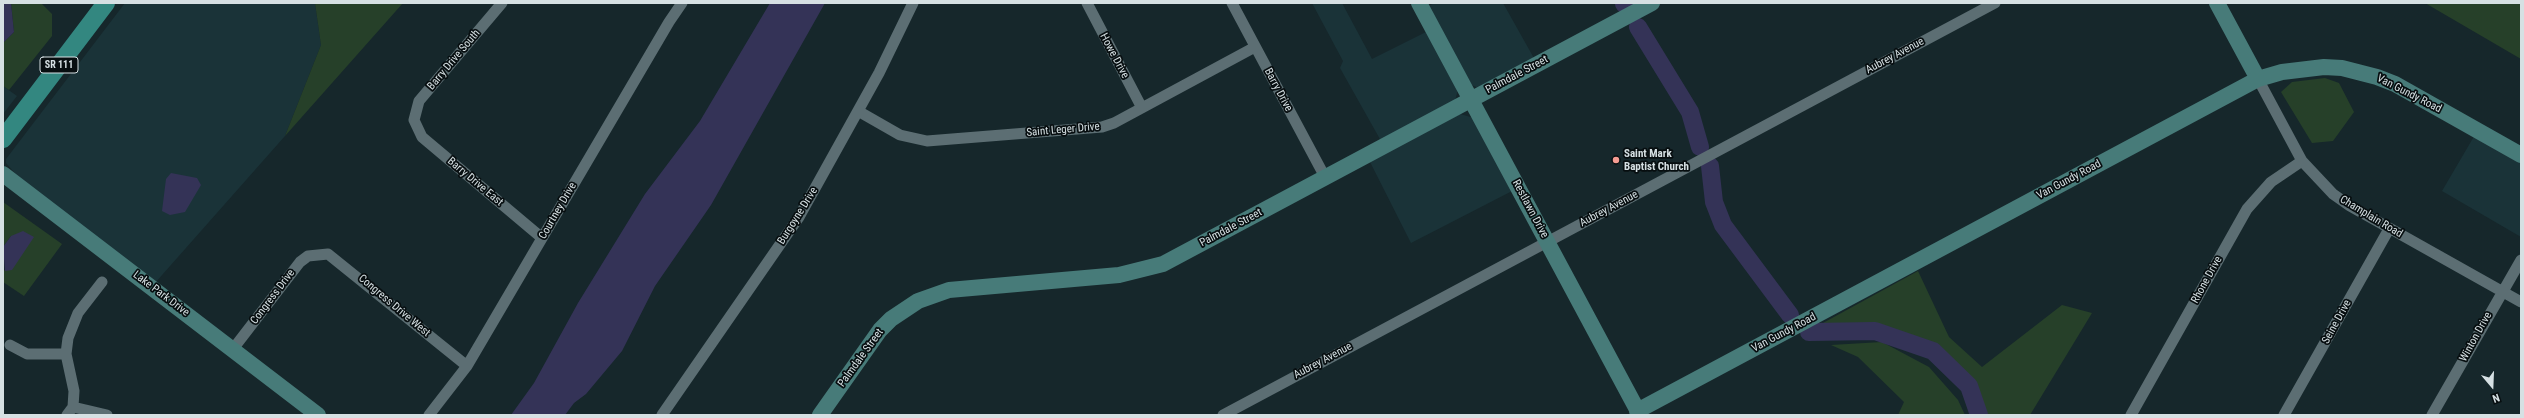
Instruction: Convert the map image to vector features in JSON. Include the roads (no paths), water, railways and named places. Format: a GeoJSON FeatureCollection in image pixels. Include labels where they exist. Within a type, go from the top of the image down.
{"type":"FeatureCollection","features":[{"type":"Feature","properties":{"kind":"main road","name":"SR 111"},"geometry":{"type":"LineString","coordinates":[[3,139],[106,3]]}},
{"type":"Feature","properties":{"kind":"street","name":"Barry Drive South"},"geometry":{"type":"LineString","coordinates":[[414,120],[420,102],[502,3]]}},
{"type":"Feature","properties":{"kind":"street","name":"Courtney Drive"},"geometry":{"type":"LineString","coordinates":[[429,415],[466,366],[669,22],[682,3]]}},
{"type":"Feature","properties":{"kind":"street","name":"Burgoyne Drive"},"geometry":{"type":"LineString","coordinates":[[662,415],[799,217],[858,111],[913,3]]}},
{"type":"Feature","properties":{"kind":"street","name":"Howe Drive"},"geometry":{"type":"LineString","coordinates":[[1087,3],[1142,108]]}},
{"type":"Feature","properties":{"kind":"street","name":"Barry Drive"},"geometry":{"type":"LineString","coordinates":[[1232,3],[1325,177]]}},
{"type":"Feature","properties":{"kind":"street","name":"Restlawn Drive"},"geometry":{"type":"LineString","coordinates":[[1419,3],[1548,242],[1635,414]]}},
{"type":"Feature","properties":{"kind":"street","name":"Palmdale Street"},"geometry":{"type":"LineString","coordinates":[[820,415],[880,330],[891,319],[918,301],[949,290],[968,287],[1119,276],[1163,264],[1652,3]]}},
{"type":"Feature","properties":{"kind":"street","name":"Aubrey Avenue"},"geometry":{"type":"LineString","coordinates":[[1223,415],[1995,3]]}},
{"type":"Feature","properties":{"kind":"street","name":"Champlain Road"},"geometry":{"type":"LineString","coordinates":[[2218,3],[2302,161],[2333,194],[2389,229],[2521,302]]}},
{"type":"Feature","properties":{"kind":"street","name":"Saint Leger Drive"},"geometry":{"type":"LineString","coordinates":[[858,111],[900,135],[927,141],[1102,127],[1142,108],[1255,47]]}},
{"type":"Feature","properties":{"kind":"street","name":"Van Gundy Road"},"geometry":{"type":"LineString","coordinates":[[1635,414],[2258,79],[2305,68],[2324,67],[2342,68],[2377,77],[2395,84],[2521,155]]}},
{"type":"Feature","properties":{"kind":"street","name":"Barry Drive East"},"geometry":{"type":"LineString","coordinates":[[414,120],[422,137],[542,238]]}},
{"type":"Feature","properties":{"kind":"street","name":"Rhone Drive"},"geometry":{"type":"LineString","coordinates":[[2131,415],[2247,209],[2271,182],[2302,161]]}},
{"type":"Feature","properties":{"kind":"street","name":"Lake Park Drive"},"geometry":{"type":"LineString","coordinates":[[3,174],[318,415]]}},
{"type":"Feature","properties":{"kind":"street","name":"Seine Drive"},"geometry":{"type":"LineString","coordinates":[[2284,415],[2389,229]]}},
{"type":"Feature","properties":{"kind":"street","name":"Congress Drive"},"geometry":{"type":"LineString","coordinates":[[233,350],[300,262],[308,256],[319,253]]}},
{"type":"Feature","properties":{"kind":"street","name":"Congress Drive West"},"geometry":{"type":"LineString","coordinates":[[319,253],[328,254],[336,258],[466,366]]}},
{"type":"Feature","properties":{"kind":"street","name":"Winton Drive"},"geometry":{"type":"LineString","coordinates":[[2432,415],[2521,260]]}},
{"type":"Feature","properties":{"kind":"street"},"geometry":{"type":"LineString","coordinates":[[102,282],[78,313],[68,338],[66,354],[74,391],[70,411],[102,414]]}},
{"type":"Feature","properties":{"kind":"street"},"geometry":{"type":"LineString","coordinates":[[10,345],[27,354],[66,354]]}},
{"type":"Feature","properties":{"kind":"waterway"},"geometry":{"type":"LineString","coordinates":[[1638,27],[1690,112],[1700,147]]}},
{"type":"Feature","properties":{"kind":"waterway"},"geometry":{"type":"LineString","coordinates":[[1710,166],[1714,202],[1723,225],[1790,315]]}},
{"type":"Feature","properties":{"kind":"waterway"},"geometry":{"type":"LineString","coordinates":[[1809,332],[1875,331],[1933,351],[1969,386],[1979,415]]}},
{"type":"Feature","properties":{"kind":"place","name":"Saint Mark Baptist Church"},"geometry":{"type":"Point","coordinates":[1616,160]}}]}
